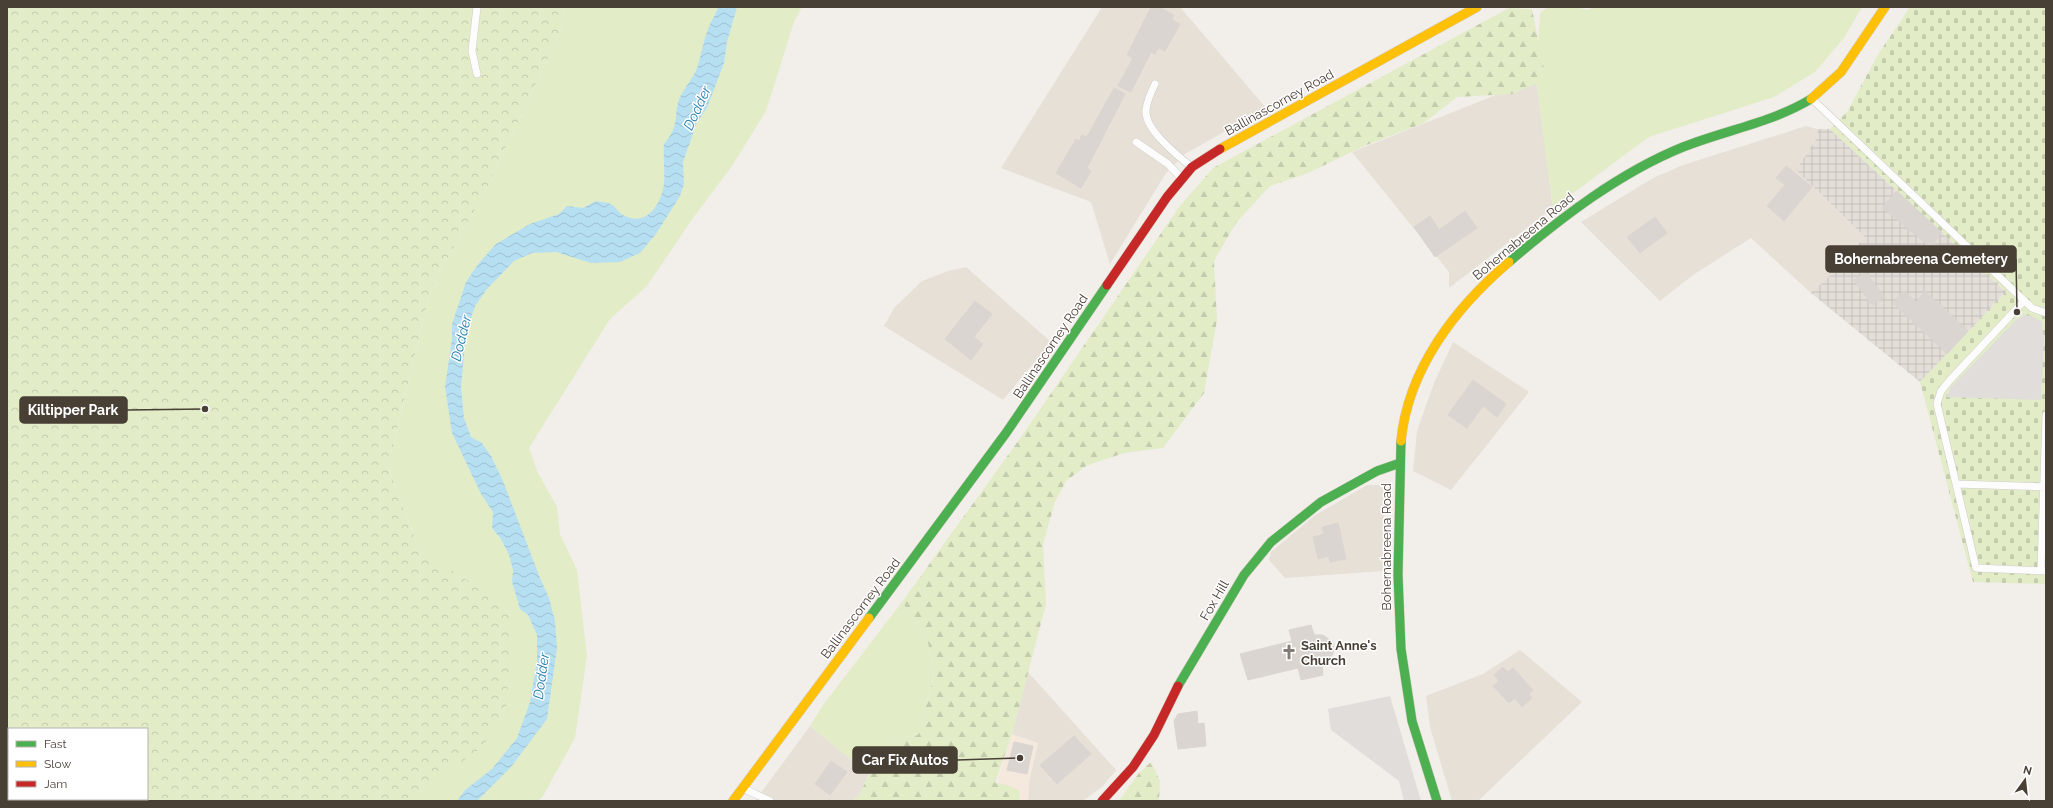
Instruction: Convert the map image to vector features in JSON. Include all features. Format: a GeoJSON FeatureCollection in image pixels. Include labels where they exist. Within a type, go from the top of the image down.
{"type":"FeatureCollection","features":[{"type":"Feature","properties":{"kind":"street","name":"Ballinascorney Road"},"geometry":{"type":"LineString","coordinates":[[733,801],[1006,433],[1163,204],[1192,168],[1212,154],[1477,7]]}},
{"type":"Feature","properties":{"kind":"street","name":"Bohernabreena Road"},"geometry":{"type":"LineString","coordinates":[[1437,801],[1419,755],[1406,690],[1400,625],[1398,544],[1400,463],[1407,409],[1430,356],[1446,327],[1489,279],[1555,223],[1587,200],[1665,155],[1697,142],[1774,117],[1812,99],[1832,82],[1850,61],[1885,7]]}},
{"type":"Feature","properties":{"kind":"street","name":"Fox Hill"},"geometry":{"type":"LineString","coordinates":[[1102,801],[1133,767],[1154,734],[1178,686],[1244,575],[1271,542],[1322,502],[1377,471],[1400,463]]}},
{"type":"Feature","properties":{"kind":"lane"},"geometry":{"type":"LineString","coordinates":[[477,7],[472,51],[477,74]]}},
{"type":"Feature","properties":{"kind":"lane"},"geometry":{"type":"LineString","coordinates":[[1155,84],[1148,98],[1145,112],[1150,128],[1192,168]]}},
{"type":"Feature","properties":{"kind":"lane"},"geometry":{"type":"LineString","coordinates":[[1812,99],[2024,301],[2032,308],[2046,313]]}},
{"type":"Feature","properties":{"kind":"lane"},"geometry":{"type":"LineString","coordinates":[[1136,142],[1168,164],[1182,179]]}},
{"type":"Feature","properties":{"kind":"lane"},"geometry":{"type":"LineString","coordinates":[[2024,301],[1941,390],[1937,404],[1976,568],[2043,570],[2046,415]]}},
{"type":"Feature","properties":{"kind":"lane"},"geometry":{"type":"LineString","coordinates":[[1956,484],[2045,487]]}},
{"type":"Feature","properties":{"kind":"lane"},"geometry":{"type":"LineString","coordinates":[[742,788],[770,801]]}},
{"type":"Feature","properties":{"kind":"shaded area"},"geometry":{"type":"Polygon","coordinates":[[[1102,7],[1180,7],[1266,108],[1185,154],[1166,173],[1110,264],[1091,202],[1001,168],[1102,7]]]}},
{"type":"Feature","properties":{"kind":"shaded area"},"geometry":{"type":"Polygon","coordinates":[[[1536,79],[1553,208],[1449,288],[1449,272],[1352,152],[1536,79]]]}},
{"type":"Feature","properties":{"kind":"shaded area"},"geometry":{"type":"Polygon","coordinates":[[[1806,126],[1817,129],[1818,136],[1796,170],[1865,237],[1836,270],[1811,293],[1751,238],[1693,275],[1660,301],[1581,222],[1653,178],[1683,165],[1806,126]]]}},
{"type":"Feature","properties":{"kind":"shaded area"},"geometry":{"type":"Polygon","coordinates":[[[1817,129],[1830,129],[2006,292],[1920,382],[1811,293],[1836,270],[1865,237],[1796,170],[1818,136],[1817,129]]]}},
{"type":"Feature","properties":{"kind":"shaded area"},"geometry":{"type":"Polygon","coordinates":[[[966,267],[1051,342],[1003,400],[884,326],[894,308],[922,281],[948,271],[966,267]]]}},
{"type":"Feature","properties":{"kind":"shaded area"},"geometry":{"type":"Polygon","coordinates":[[[2024,315],[2032,316],[2042,322],[2044,340],[2041,400],[1946,397],[1951,387],[2016,320],[2024,315]]]}},
{"type":"Feature","properties":{"kind":"shaded area"},"geometry":{"type":"Polygon","coordinates":[[[1453,342],[1529,392],[1451,490],[1413,471],[1417,431],[1434,383],[1453,342]]]}},
{"type":"Feature","properties":{"kind":"shaded area"},"geometry":{"type":"Polygon","coordinates":[[[1367,485],[1380,485],[1384,492],[1383,571],[1285,578],[1269,560],[1271,552],[1314,516],[1367,485]]]}},
{"type":"Feature","properties":{"kind":"shaded area"},"geometry":{"type":"Polygon","coordinates":[[[1520,650],[1582,702],[1478,801],[1452,801],[1430,727],[1426,696],[1483,674],[1520,650]]]}},
{"type":"Feature","properties":{"kind":"shaded area"},"geometry":{"type":"Polygon","coordinates":[[[1028,672],[1116,770],[1103,786],[1083,801],[1028,801],[1029,782],[1038,743],[1012,734],[1028,672]]]}},
{"type":"Feature","properties":{"kind":"shaded area"},"geometry":{"type":"Polygon","coordinates":[[[1390,696],[1421,801],[1404,801],[1399,781],[1331,730],[1328,709],[1390,696]]]}},
{"type":"Feature","properties":{"kind":"shaded area"},"geometry":{"type":"Polygon","coordinates":[[[810,726],[869,774],[859,796],[852,801],[755,801],[810,726]]]}},
{"type":"Feature","properties":{"kind":"shaded area"},"geometry":{"type":"Polygon","coordinates":[[[1012,734],[1038,743],[1029,782],[1028,801],[992,801],[1012,734]]]}},
{"type":"Feature","properties":{"kind":"green space"},"geometry":{"type":"Polygon","coordinates":[[[7,7],[566,7],[558,37],[481,200],[432,284],[388,467],[419,549],[513,610],[506,714],[481,748],[408,801],[7,801],[7,7]]]}},
{"type":"Feature","properties":{"kind":"green space"},"geometry":{"type":"Polygon","coordinates":[[[566,7],[802,7],[794,22],[766,111],[732,166],[693,218],[647,286],[610,319],[529,448],[538,473],[557,507],[560,534],[577,570],[587,656],[575,738],[543,796],[538,801],[345,801],[419,549],[388,467],[432,284],[481,200],[558,37],[566,7]]]}},
{"type":"Feature","properties":{"kind":"green space"},"geometry":{"type":"Polygon","coordinates":[[[1548,7],[1576,7],[1588,10],[1594,7],[1862,7],[1844,38],[1815,72],[1774,97],[1649,137],[1553,208],[1536,79],[1540,13],[1548,7]]]}},
{"type":"Feature","properties":{"kind":"green space"},"geometry":{"type":"Polygon","coordinates":[[[1910,7],[2046,7],[2046,584],[1973,582],[1920,382],[2006,292],[1830,129],[1847,112],[1877,56],[1910,7]]]}},
{"type":"Feature","properties":{"kind":"green space"},"geometry":{"type":"Polygon","coordinates":[[[1509,8],[1532,9],[1546,79],[1512,94],[1457,97],[1424,123],[1364,146],[1308,173],[1270,186],[1236,223],[1214,261],[1217,320],[1204,393],[1163,448],[1124,453],[1086,466],[1066,481],[1055,502],[1043,544],[1046,604],[1012,734],[995,783],[1008,785],[1019,790],[1020,801],[852,801],[859,796],[874,763],[892,741],[918,735],[934,676],[927,637],[902,602],[1021,437],[1179,207],[1213,168],[1509,8]]]}},
{"type":"Feature","properties":{"kind":"green space"},"geometry":{"type":"Polygon","coordinates":[[[902,602],[927,637],[934,676],[918,735],[892,741],[874,763],[869,774],[810,726],[823,705],[902,602]]]}},
{"type":"Feature","properties":{"kind":"green space"},"geometry":{"type":"Polygon","coordinates":[[[1151,762],[1160,781],[1159,801],[1119,801],[1139,773],[1151,762]]]}},
{"type":"Feature","properties":{"kind":"water","name":"Dodder"},"geometry":{"type":"Polygon","coordinates":[[[718,7],[737,7],[727,42],[724,63],[707,108],[697,122],[683,162],[684,184],[680,196],[656,234],[640,253],[620,262],[591,263],[556,252],[532,253],[514,261],[487,289],[475,306],[466,334],[461,387],[464,418],[471,437],[482,443],[491,456],[503,481],[549,598],[555,621],[557,648],[547,719],[511,767],[477,801],[457,801],[465,790],[492,769],[517,738],[530,702],[537,661],[537,635],[528,615],[520,609],[512,582],[513,570],[509,555],[501,539],[492,528],[493,512],[481,494],[452,433],[445,387],[452,339],[452,324],[466,282],[479,263],[496,244],[530,224],[559,214],[567,206],[583,208],[596,201],[611,204],[623,215],[633,219],[646,216],[652,211],[657,205],[663,191],[664,144],[670,137],[673,130],[678,101],[697,68],[706,34],[718,7]]]}},
{"type":"Feature","properties":{"kind":"building"},"geometry":{"type":"Polygon","coordinates":[[[1151,7],[1159,7],[1174,15],[1172,20],[1180,24],[1165,51],[1158,48],[1155,54],[1151,52],[1131,92],[1118,86],[1133,58],[1127,55],[1151,7]]]}},
{"type":"Feature","properties":{"kind":"building"},"geometry":{"type":"Polygon","coordinates":[[[1114,88],[1125,94],[1087,168],[1091,171],[1081,188],[1056,173],[1076,139],[1079,141],[1082,135],[1087,137],[1114,88]]]}},
{"type":"Feature","properties":{"kind":"building"},"geometry":{"type":"Polygon","coordinates":[[[1786,166],[1812,187],[1784,221],[1767,206],[1785,185],[1776,178],[1786,166]]]}},
{"type":"Feature","properties":{"kind":"building"},"geometry":{"type":"Polygon","coordinates":[[[1897,191],[1942,233],[1930,247],[1882,207],[1897,191]]]}},
{"type":"Feature","properties":{"kind":"building"},"geometry":{"type":"Polygon","coordinates":[[[1465,211],[1477,228],[1435,257],[1414,227],[1430,216],[1439,230],[1465,211]]]}},
{"type":"Feature","properties":{"kind":"building"},"geometry":{"type":"Polygon","coordinates":[[[1655,217],[1667,233],[1640,253],[1627,237],[1655,217]]]}},
{"type":"Feature","properties":{"kind":"building"},"geometry":{"type":"Polygon","coordinates":[[[1866,272],[1884,297],[1872,305],[1854,280],[1866,272]]]}},
{"type":"Feature","properties":{"kind":"building"},"geometry":{"type":"Polygon","coordinates":[[[1904,291],[1916,302],[1925,291],[1968,331],[1947,354],[1893,303],[1904,291]]]}},
{"type":"Feature","properties":{"kind":"building"},"geometry":{"type":"Polygon","coordinates":[[[975,301],[992,314],[974,337],[983,344],[971,360],[945,339],[975,301]]]}},
{"type":"Feature","properties":{"kind":"building"},"geometry":{"type":"Polygon","coordinates":[[[1473,380],[1506,404],[1497,417],[1483,406],[1467,428],[1448,415],[1473,380]]]}},
{"type":"Feature","properties":{"kind":"building"},"geometry":{"type":"Polygon","coordinates":[[[1338,523],[1346,559],[1330,562],[1329,556],[1318,559],[1313,537],[1324,534],[1322,527],[1338,523]]]}},
{"type":"Feature","properties":{"kind":"building","name":"Saint Anne's Church"},"geometry":{"type":"Polygon","coordinates":[[[1311,625],[1314,635],[1323,635],[1333,642],[1334,651],[1329,662],[1322,664],[1323,675],[1301,680],[1298,668],[1248,680],[1240,654],[1292,641],[1289,630],[1311,625]]]}},
{"type":"Feature","properties":{"kind":"building"},"geometry":{"type":"Polygon","coordinates":[[[1503,667],[1508,672],[1513,668],[1533,690],[1529,694],[1532,698],[1522,707],[1515,698],[1509,703],[1493,686],[1499,681],[1494,675],[1503,667]]]}},
{"type":"Feature","properties":{"kind":"building"},"geometry":{"type":"Polygon","coordinates":[[[1197,711],[1198,724],[1204,723],[1206,746],[1178,749],[1174,721],[1178,714],[1197,711]]]}},
{"type":"Feature","properties":{"kind":"building"},"geometry":{"type":"Polygon","coordinates":[[[1074,736],[1091,754],[1057,784],[1040,765],[1074,736]]]}},
{"type":"Feature","properties":{"kind":"building"},"geometry":{"type":"Polygon","coordinates":[[[1014,742],[1033,746],[1027,774],[1007,770],[1014,742]]]}},
{"type":"Feature","properties":{"kind":"building"},"geometry":{"type":"Polygon","coordinates":[[[831,761],[847,772],[830,795],[815,784],[831,761]]]}},
{"type":"Feature","properties":{"kind":"traffic: fast"},"geometry":{"type":"LineString","coordinates":[[1509,262],[1592,197],[1636,170],[1683,147],[1764,120],[1811,99]]}},
{"type":"Feature","properties":{"kind":"traffic: fast"},"geometry":{"type":"LineString","coordinates":[[869,618],[1006,433],[1107,285]]}},
{"type":"Feature","properties":{"kind":"traffic: fast"},"geometry":{"type":"LineString","coordinates":[[1401,441],[1398,575],[1401,649],[1412,721],[1437,801]]}},
{"type":"Feature","properties":{"kind":"traffic: fast"},"geometry":{"type":"LineString","coordinates":[[1178,686],[1244,575],[1271,542],[1321,502],[1377,471],[1400,463]]}},
{"type":"Feature","properties":{"kind":"traffic: slow"},"geometry":{"type":"LineString","coordinates":[[1220,149],[1477,7]]}},
{"type":"Feature","properties":{"kind":"traffic: slow"},"geometry":{"type":"LineString","coordinates":[[1811,99],[1841,72],[1885,7]]}},
{"type":"Feature","properties":{"kind":"traffic: slow"},"geometry":{"type":"LineString","coordinates":[[1401,441],[1405,415],[1413,389],[1437,342],[1470,299],[1509,262]]}},
{"type":"Feature","properties":{"kind":"traffic: slow"},"geometry":{"type":"LineString","coordinates":[[733,801],[869,618]]}},
{"type":"Feature","properties":{"kind":"traffic: jam"},"geometry":{"type":"LineString","coordinates":[[1107,285],[1167,197],[1192,167],[1220,149]]}},
{"type":"Feature","properties":{"kind":"traffic: jam"},"geometry":{"type":"LineString","coordinates":[[1102,801],[1133,767],[1154,735],[1178,686]]}},
{"type":"Feature","properties":{"kind":"place","name":"Bohernabreena Cemetery"},"geometry":{"type":"Point","coordinates":[2017,312]}},
{"type":"Feature","properties":{"kind":"place","name":"Kiltipper Park"},"geometry":{"type":"Point","coordinates":[205,409]}},
{"type":"Feature","properties":{"kind":"place","name":"Saint Anne's Church"},"geometry":{"type":"Point","coordinates":[1289,652]}},
{"type":"Feature","properties":{"kind":"place","name":"Car Fix Autos"},"geometry":{"type":"Point","coordinates":[1020,758]}}]}
